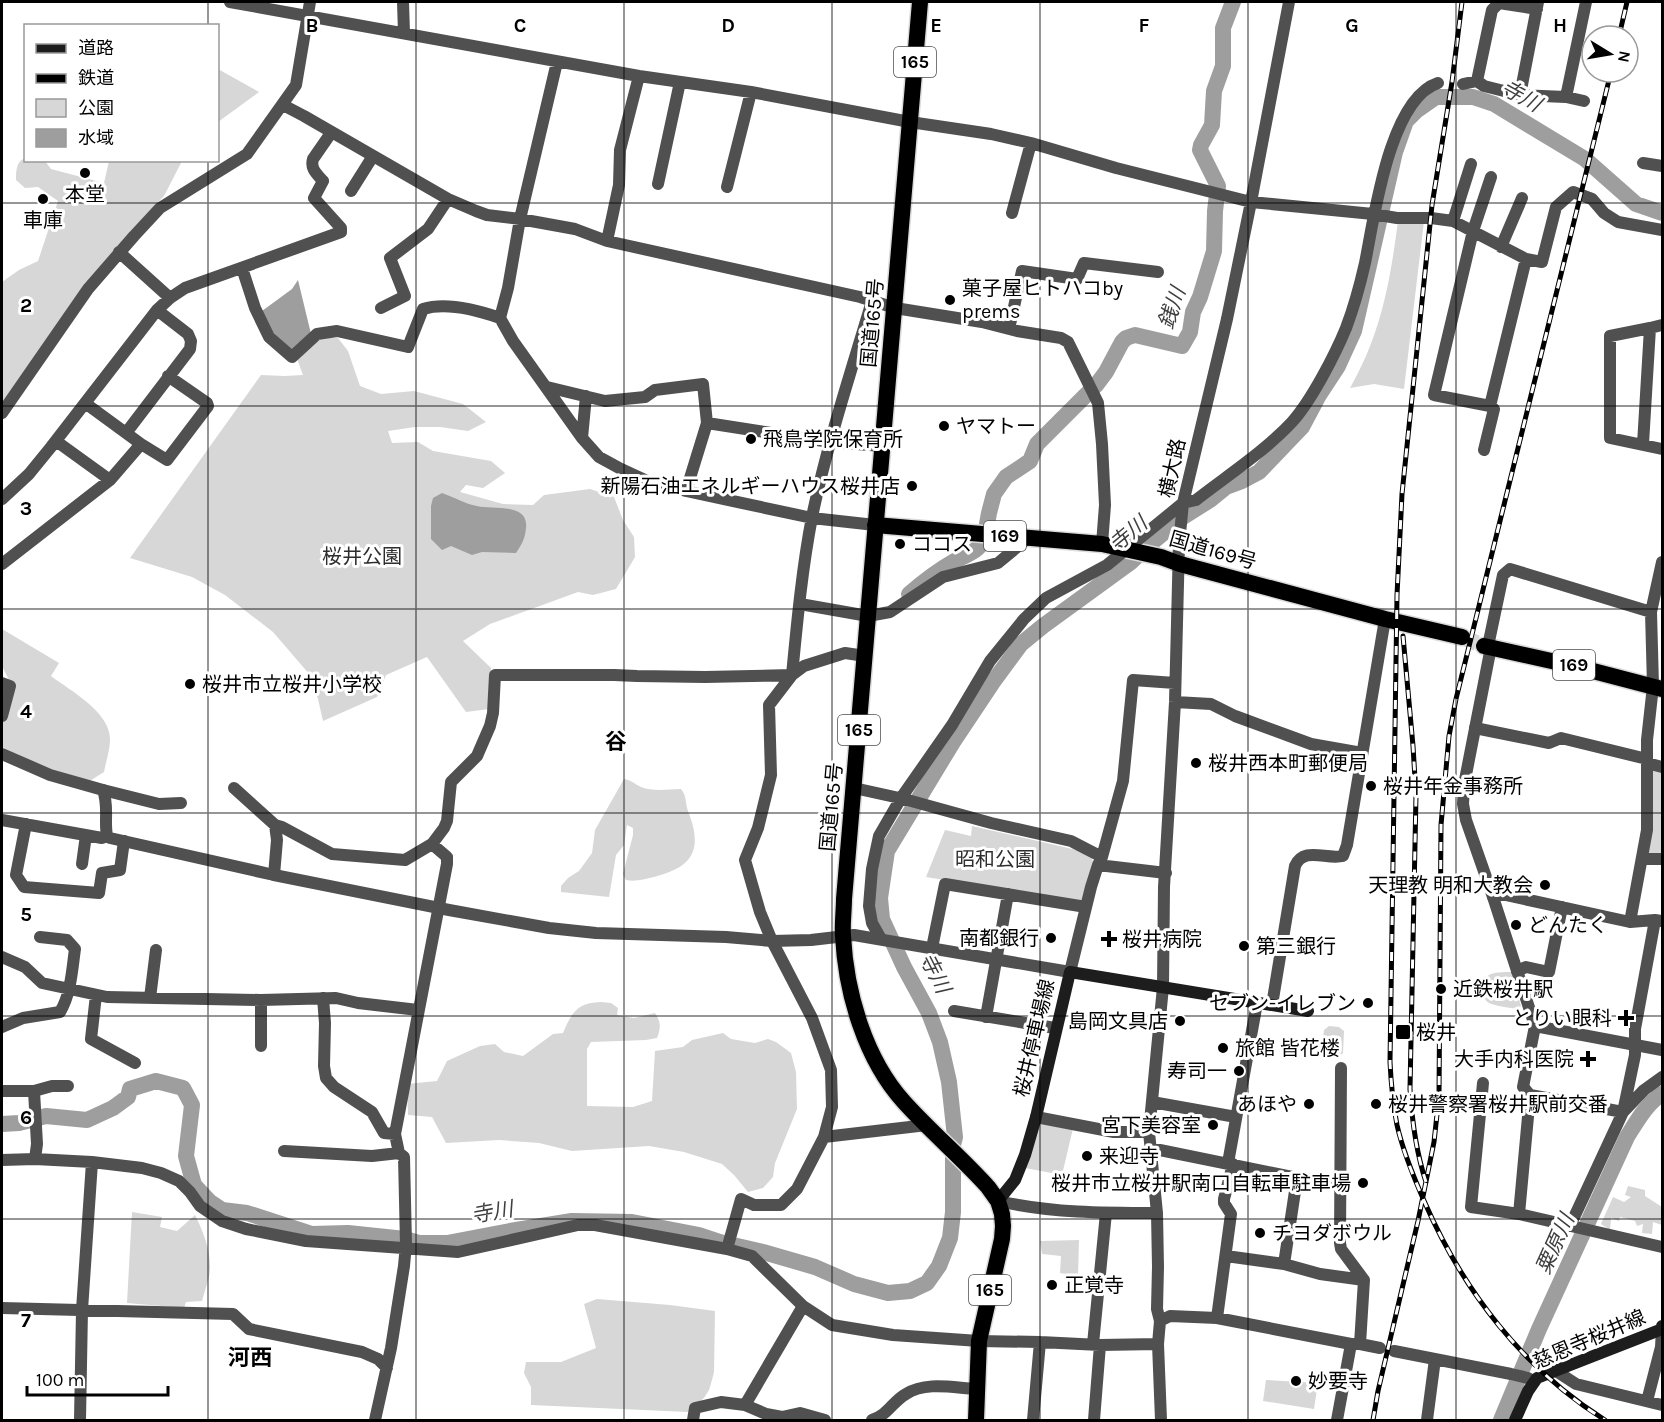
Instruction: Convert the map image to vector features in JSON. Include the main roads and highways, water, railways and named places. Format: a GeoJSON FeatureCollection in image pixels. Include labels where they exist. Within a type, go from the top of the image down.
{"type":"FeatureCollection","features":[{"type":"Feature","properties":{"kind":"highway","name":"国道165号"},"geometry":{"type":"LineString","coordinates":[[920,2],[844,899],[843,936],[853,999],[870,1048],[891,1085],[903,1101],[973,1170],[998,1201]]}},
{"type":"Feature","properties":{"kind":"highway","name":"国道169号"},"geometry":{"type":"LineString","coordinates":[[875,525],[1102,544],[1161,557],[1385,619],[1462,637]]}},
{"type":"Feature","properties":{"kind":"highway","name":"169"},"geometry":{"type":"LineString","coordinates":[[1488,646],[1658,687]]}},
{"type":"Feature","properties":{"kind":"highway","name":"165"},"geometry":{"type":"LineString","coordinates":[[976,1420],[979,1341],[1002,1239],[1002,1214],[998,1201]]}},
{"type":"Feature","properties":{"kind":"main road","name":"桜井停車場線"},"geometry":{"type":"LineString","coordinates":[[998,1201],[1015,1180],[1025,1155],[1070,972],[1308,1011]]}},
{"type":"Feature","properties":{"kind":"main road","name":"慈恩寺桜井線"},"geometry":{"type":"LineString","coordinates":[[1515,1420],[1531,1380],[1662,1328]]}},
{"type":"Feature","properties":{"kind":"water"},"geometry":{"type":"Polygon","coordinates":[[[298,280],[311,334],[289,352],[267,333],[262,311],[292,289],[298,280]]]}},
{"type":"Feature","properties":{"kind":"water"},"geometry":{"type":"Polygon","coordinates":[[[442,493],[473,505],[508,509],[522,514],[526,532],[516,553],[482,552],[472,555],[451,546],[442,550],[431,539],[431,506],[433,498],[442,493]]]}},
{"type":"Feature","properties":{"kind":"waterway","name":"銭川"},"geometry":{"type":"LineString","coordinates":[[987,524],[994,494],[1006,477],[1030,461],[1037,444],[1097,384],[1126,338],[1135,335],[1182,346],[1190,332],[1193,312],[1214,251],[1218,186],[1200,150],[1212,125],[1214,91],[1223,66],[1223,28],[1233,2]]}},
{"type":"Feature","properties":{"kind":"waterway","name":"寺川"},"geometry":{"type":"LineString","coordinates":[[2,1124],[19,1123],[46,1116],[87,1120],[113,1108],[128,1097],[130,1089],[156,1081],[183,1088],[192,1105],[186,1156],[194,1185],[210,1202],[222,1210],[247,1213],[312,1234],[348,1233],[405,1239],[419,1243],[447,1243],[572,1221],[632,1222],[699,1235],[763,1252],[815,1267],[854,1284],[888,1293],[910,1291],[927,1283],[939,1266],[950,1238],[953,1212],[955,1137],[949,1082],[940,1042],[929,1013],[882,919],[880,898],[887,851],[953,742],[993,682],[1021,644],[1131,562],[1183,517],[1226,487],[1259,472],[1302,427],[1338,366],[1354,331],[1395,152],[1406,121],[1416,111],[1436,97],[1473,97],[1494,104],[1585,159],[1636,204],[1662,213]]}},
{"type":"Feature","properties":{"kind":"waterway","name":"銭川"},"geometry":{"type":"LineString","coordinates":[[909,594],[941,569],[974,551],[984,540]]}},
{"type":"Feature","properties":{"kind":"waterway","name":"粟原川"},"geometry":{"type":"LineString","coordinates":[[1501,1420],[1539,1329],[1627,1137],[1647,1107],[1662,1094]]}},
{"type":"Feature","properties":{"kind":"tunnel"},"geometry":{"type":"LineString","coordinates":[[1462,637],[1484,646]]}},
{"type":"Feature","properties":{"kind":"railway"},"geometry":{"type":"LineString","coordinates":[[1462,2],[1452,82],[1432,205],[1402,494],[1397,595],[1390,1062],[1392,1094],[1399,1135],[1417,1184],[1440,1235],[1477,1296],[1522,1352],[1575,1400],[1605,1420]]}},
{"type":"Feature","properties":{"kind":"railway"},"geometry":{"type":"LineString","coordinates":[[1622,24],[1627,2]]}},
{"type":"Feature","properties":{"kind":"railway"},"geometry":{"type":"LineString","coordinates":[[1373,1420],[1434,1142],[1439,1096],[1441,825],[1449,736],[1456,699],[1608,84]]}},
{"type":"Feature","properties":{"kind":"railway"},"geometry":{"type":"LineString","coordinates":[[1403,636],[1416,795],[1410,1089],[1415,1136],[1426,1182]]}},
{"type":"Feature","properties":{"kind":"place","name":"本堂"},"geometry":{"type":"Point","coordinates":[85,173]}},
{"type":"Feature","properties":{"kind":"place","name":"車庫"},"geometry":{"type":"Point","coordinates":[43,199]}},
{"type":"Feature","properties":{"kind":"place","name":"菓子屋ヒトハコby prems"},"geometry":{"type":"Point","coordinates":[950,300]}},
{"type":"Feature","properties":{"kind":"place","name":"ヤマトー"},"geometry":{"type":"Point","coordinates":[944,426]}},
{"type":"Feature","properties":{"kind":"place","name":"飛鳥学院保育所"},"geometry":{"type":"Point","coordinates":[751,439]}},
{"type":"Feature","properties":{"kind":"place","name":"新陽石油エネルギーハウス桜井店"},"geometry":{"type":"Point","coordinates":[912,486]}},
{"type":"Feature","properties":{"kind":"place","name":"ココス"},"geometry":{"type":"Point","coordinates":[900,544]}},
{"type":"Feature","properties":{"kind":"place","name":"桜井市立桜井小学校"},"geometry":{"type":"Point","coordinates":[190,684]}},
{"type":"Feature","properties":{"kind":"place","name":"桜井西本町郵便局"},"geometry":{"type":"Point","coordinates":[1196,763]}},
{"type":"Feature","properties":{"kind":"place","name":"桜井年金事務所"},"geometry":{"type":"Point","coordinates":[1371,786]}},
{"type":"Feature","properties":{"kind":"place","name":"天理教 明和大教会"},"geometry":{"type":"Point","coordinates":[1545,885]}},
{"type":"Feature","properties":{"kind":"place","name":"どんたく"},"geometry":{"type":"Point","coordinates":[1516,925]}},
{"type":"Feature","properties":{"kind":"place","name":"南都銀行"},"geometry":{"type":"Point","coordinates":[1051,938]}},
{"type":"Feature","properties":{"kind":"place","name":"桜井病院"},"geometry":{"type":"Point","coordinates":[1109,939]}},
{"type":"Feature","properties":{"kind":"place","name":"第三銀行"},"geometry":{"type":"Point","coordinates":[1244,946]}},
{"type":"Feature","properties":{"kind":"place","name":"近鉄桜井駅"},"geometry":{"type":"Point","coordinates":[1441,989]}},
{"type":"Feature","properties":{"kind":"place","name":"セブン-イレブン"},"geometry":{"type":"Point","coordinates":[1368,1003]}},
{"type":"Feature","properties":{"kind":"place","name":"とりい眼科"},"geometry":{"type":"Point","coordinates":[1626,1018]}},
{"type":"Feature","properties":{"kind":"place","name":"島岡文具店"},"geometry":{"type":"Point","coordinates":[1180,1021]}},
{"type":"Feature","properties":{"kind":"place","name":"桜井"},"geometry":{"type":"Point","coordinates":[1403,1032]}},
{"type":"Feature","properties":{"kind":"place","name":"旅館 皆花楼"},"geometry":{"type":"Point","coordinates":[1223,1048]}},
{"type":"Feature","properties":{"kind":"place","name":"大手内科医院"},"geometry":{"type":"Point","coordinates":[1588,1059]}},
{"type":"Feature","properties":{"kind":"place","name":"寿司一"},"geometry":{"type":"Point","coordinates":[1239,1071]}},
{"type":"Feature","properties":{"kind":"place","name":"あほや"},"geometry":{"type":"Point","coordinates":[1309,1104]}},
{"type":"Feature","properties":{"kind":"place","name":"桜井警察署桜井駅前交番"},"geometry":{"type":"Point","coordinates":[1376,1104]}},
{"type":"Feature","properties":{"kind":"place","name":"宮下美容室"},"geometry":{"type":"Point","coordinates":[1213,1125]}},
{"type":"Feature","properties":{"kind":"place","name":"来迎寺"},"geometry":{"type":"Point","coordinates":[1087,1156]}},
{"type":"Feature","properties":{"kind":"place","name":"桜井市立桜井駅南口自転車駐車場"},"geometry":{"type":"Point","coordinates":[1363,1183]}},
{"type":"Feature","properties":{"kind":"place","name":"チヨダボウル"},"geometry":{"type":"Point","coordinates":[1260,1233]}},
{"type":"Feature","properties":{"kind":"place","name":"正覚寺"},"geometry":{"type":"Point","coordinates":[1052,1285]}},
{"type":"Feature","properties":{"kind":"place","name":"妙要寺"},"geometry":{"type":"Point","coordinates":[1296,1381]}},
{"type":"Feature","properties":{"kind":"district","name":"谷"},"geometry":{"type":"Point","coordinates":[616,741]}},
{"type":"Feature","properties":{"kind":"district","name":"河西"},"geometry":{"type":"Point","coordinates":[250,1357]}},
{"type":"Feature","properties":{"kind":"park label","name":"桜井公園"},"geometry":{"type":"Point","coordinates":[362,556]}},
{"type":"Feature","properties":{"kind":"park label","name":"昭和公園"},"geometry":{"type":"Point","coordinates":[995,859]}}]}
